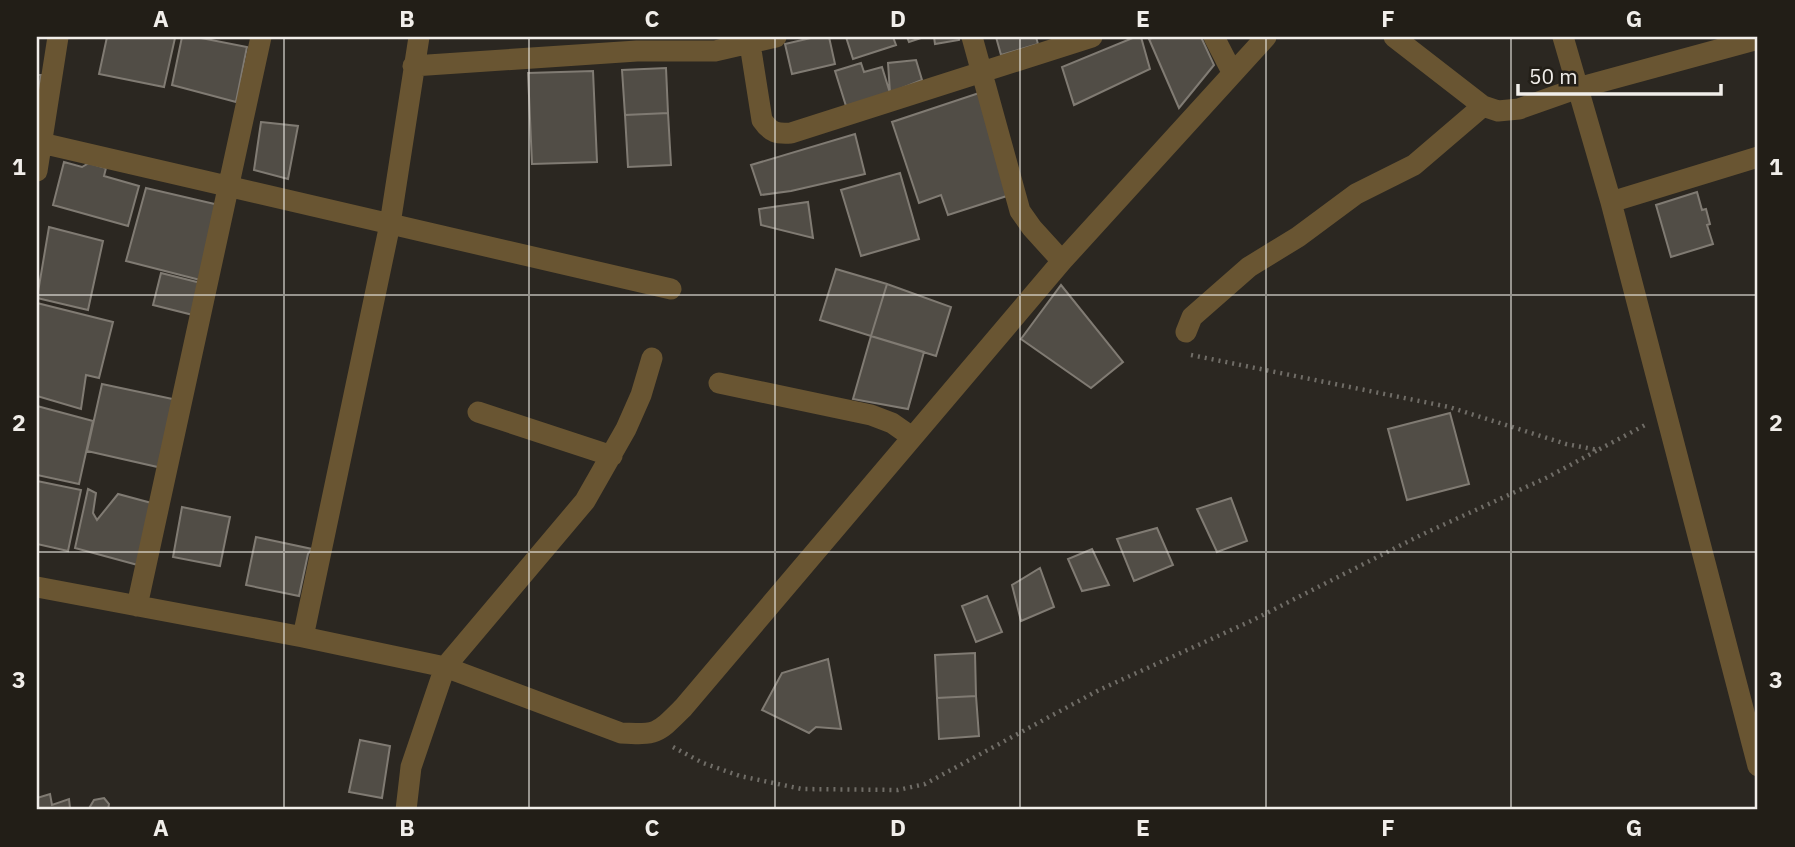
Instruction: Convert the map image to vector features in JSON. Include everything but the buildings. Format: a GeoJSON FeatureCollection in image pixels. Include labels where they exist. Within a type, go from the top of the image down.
{"type":"FeatureCollection","features":[{"type":"Feature","properties":{"kind":"street"},"geometry":{"type":"LineString","coordinates":[[37,171],[58,37]]}},
{"type":"Feature","properties":{"kind":"street"},"geometry":{"type":"LineString","coordinates":[[137,606],[261,37]]}},
{"type":"Feature","properties":{"kind":"street"},"geometry":{"type":"LineString","coordinates":[[303,637],[390,224],[419,37]]}},
{"type":"Feature","properties":{"kind":"street"},"geometry":{"type":"LineString","coordinates":[[413,66],[634,44],[715,51],[776,37]]}},
{"type":"Feature","properties":{"kind":"street"},"geometry":{"type":"LineString","coordinates":[[972,37],[1020,211],[1032,229],[1062,261]]}},
{"type":"Feature","properties":{"kind":"street"},"geometry":{"type":"LineString","coordinates":[[750,44],[762,120],[769,130],[777,134],[791,132],[1092,37]]}},
{"type":"Feature","properties":{"kind":"street"},"geometry":{"type":"LineString","coordinates":[[1214,37],[1232,72]]}},
{"type":"Feature","properties":{"kind":"street"},"geometry":{"type":"LineString","coordinates":[[37,587],[303,637],[445,667],[621,733],[650,735],[666,726],[683,708],[1062,261],[1266,37]]}},
{"type":"Feature","properties":{"kind":"street"},"geometry":{"type":"LineString","coordinates":[[1394,37],[1483,106],[1497,111],[1519,109],[1578,88],[1758,39]]}},
{"type":"Feature","properties":{"kind":"street"},"geometry":{"type":"LineString","coordinates":[[1563,37],[1611,202],[1758,766]]}},
{"type":"Feature","properties":{"kind":"street"},"geometry":{"type":"LineString","coordinates":[[1186,332],[1192,317],[1249,267],[1298,237],[1356,194],[1414,165],[1483,106]]}},
{"type":"Feature","properties":{"kind":"street"},"geometry":{"type":"LineString","coordinates":[[40,143],[671,289]]}},
{"type":"Feature","properties":{"kind":"street"},"geometry":{"type":"LineString","coordinates":[[1611,202],[1758,157]]}},
{"type":"Feature","properties":{"kind":"street"},"geometry":{"type":"LineString","coordinates":[[406,810],[411,766],[445,667],[585,501],[612,456],[641,395],[652,358]]}},
{"type":"Feature","properties":{"kind":"street"},"geometry":{"type":"LineString","coordinates":[[719,383],[871,415],[892,423],[912,436]]}},
{"type":"Feature","properties":{"kind":"street"},"geometry":{"type":"LineString","coordinates":[[478,412],[612,456]]}},
{"type":"Feature","properties":{"kind":"path"},"geometry":{"type":"LineString","coordinates":[[1186,332],[1189,355],[1449,407],[1566,444],[1598,450]]}},
{"type":"Feature","properties":{"kind":"path"},"geometry":{"type":"LineString","coordinates":[[650,735],[703,763],[740,776],[802,789],[898,790],[925,783],[1099,690],[1251,621],[1421,535],[1548,477],[1666,413]]}}]}
